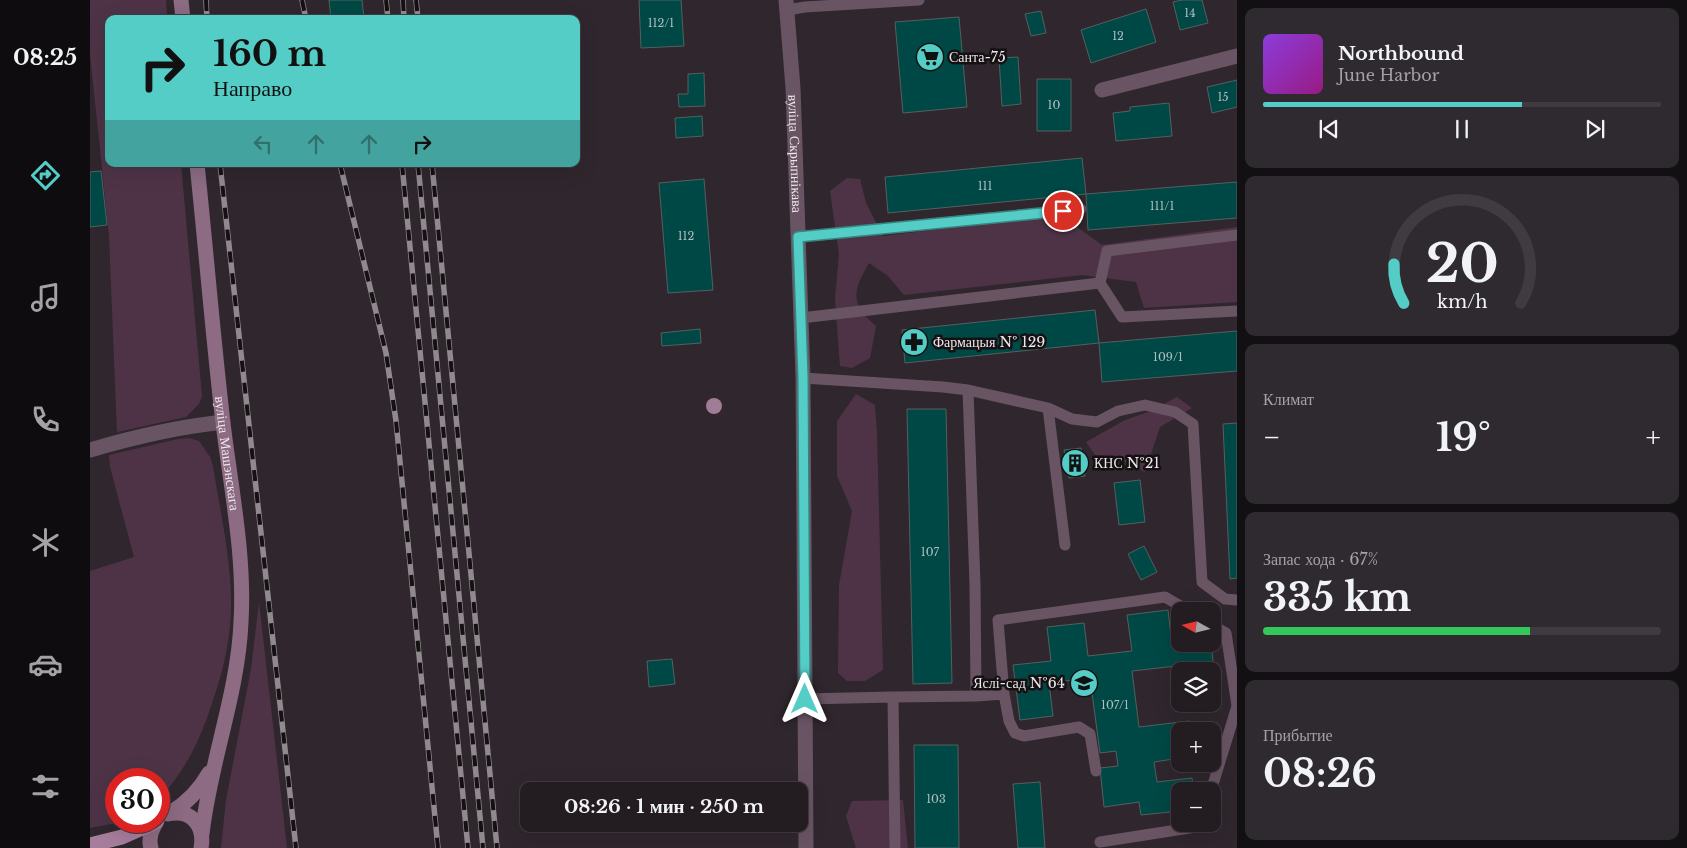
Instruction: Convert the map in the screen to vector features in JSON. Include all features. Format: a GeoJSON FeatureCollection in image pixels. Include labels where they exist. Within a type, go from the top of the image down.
{"type":"FeatureCollection","features":[{"type":"Feature","properties":{"kind":"main road"},"geometry":{"type":"LineString","coordinates":[[181,0],[183,15]]}},
{"type":"Feature","properties":{"kind":"main road","name":"вуліца Машэнскага"},"geometry":{"type":"LineString","coordinates":[[197,167],[223,422],[239,548],[242,601],[236,667],[221,742],[207,798],[202,841]]}},
{"type":"Feature","properties":{"kind":"main road","name":"вуліца Машэнскага"},"geometry":{"type":"LineString","coordinates":[[170,813],[188,801],[204,783],[221,742]]}},
{"type":"Feature","properties":{"kind":"main road"},"geometry":{"type":"LineString","coordinates":[[170,815],[179,812],[194,819],[202,841]]}},
{"type":"Feature","properties":{"kind":"main road"},"geometry":{"type":"LineString","coordinates":[[90,846],[130,833]]}},
{"type":"Feature","properties":{"kind":"main road"},"geometry":{"type":"LineString","coordinates":[[151,848],[150,837],[152,833]]}},
{"type":"Feature","properties":{"kind":"main road"},"geometry":{"type":"LineString","coordinates":[[90,846],[94,848]]}},
{"type":"Feature","properties":{"kind":"street","name":"вуліца Скрыпнікава"},"geometry":{"type":"LineString","coordinates":[[786,5],[793,88],[803,378],[806,848]]}},
{"type":"Feature","properties":{"kind":"street"},"geometry":{"type":"LineString","coordinates":[[1102,90],[1237,56]]}},
{"type":"Feature","properties":{"kind":"street"},"geometry":{"type":"LineString","coordinates":[[90,450],[194,425],[223,422]]}},
{"type":"Feature","properties":{"kind":"lane"},"geometry":{"type":"LineString","coordinates":[[786,5],[805,7],[919,0]]}},
{"type":"Feature","properties":{"kind":"lane"},"geometry":{"type":"LineString","coordinates":[[798,237],[1081,209]]}},
{"type":"Feature","properties":{"kind":"lane"},"geometry":{"type":"LineString","coordinates":[[1237,235],[1107,252],[1100,283],[1122,318],[1237,311]]}},
{"type":"Feature","properties":{"kind":"lane"},"geometry":{"type":"LineString","coordinates":[[801,318],[1100,283]]}},
{"type":"Feature","properties":{"kind":"lane"},"geometry":{"type":"LineString","coordinates":[[803,378],[968,390],[1048,408],[1072,419],[1097,422],[1118,410],[1145,405],[1175,412],[1193,424],[1202,582],[1225,599],[1237,600]]}},
{"type":"Feature","properties":{"kind":"lane"},"geometry":{"type":"LineString","coordinates":[[968,390],[976,584],[976,696]]}},
{"type":"Feature","properties":{"kind":"lane"},"geometry":{"type":"LineString","coordinates":[[1048,408],[1066,545]]}},
{"type":"Feature","properties":{"kind":"lane"},"geometry":{"type":"LineString","coordinates":[[1096,771],[1090,734],[1079,727],[1024,736],[1015,733],[1009,721],[1004,694],[998,620],[1165,597],[1174,602]]}},
{"type":"Feature","properties":{"kind":"lane"},"geometry":{"type":"LineString","coordinates":[[1214,782],[1237,706],[1226,633],[1221,630]]}},
{"type":"Feature","properties":{"kind":"lane"},"geometry":{"type":"LineString","coordinates":[[805,699],[1004,694]]}},
{"type":"Feature","properties":{"kind":"lane"},"geometry":{"type":"LineString","coordinates":[[892,697],[894,848]]}},
{"type":"Feature","properties":{"kind":"lane"},"geometry":{"type":"LineString","coordinates":[[1100,842],[1171,831]]}},
{"type":"Feature","properties":{"kind":"shaded area"},"geometry":{"type":"Polygon","coordinates":[[[90,0],[166,0],[167,15],[105,15],[105,167],[181,167],[202,396],[199,404],[186,417],[117,432],[109,236],[90,54],[90,0]]]}},
{"type":"Feature","properties":{"kind":"shaded area"},"geometry":{"type":"Polygon","coordinates":[[[847,178],[860,179],[866,203],[883,236],[1063,214],[1102,245],[1237,227],[1237,302],[1144,308],[1136,282],[1082,275],[904,295],[888,276],[869,263],[860,281],[856,296],[861,310],[876,326],[870,358],[852,368],[840,366],[835,299],[839,254],[830,191],[847,178]]]}},
{"type":"Feature","properties":{"kind":"shaded area"},"geometry":{"type":"Polygon","coordinates":[[[856,394],[875,405],[883,670],[865,681],[847,681],[838,673],[839,585],[852,511],[837,476],[837,421],[856,394]]]}},
{"type":"Feature","properties":{"kind":"shaded area"},"geometry":{"type":"Polygon","coordinates":[[[1177,397],[1192,408],[1160,427],[1145,472],[1114,457],[1095,455],[1086,442],[1125,420],[1151,411],[1177,397]]]}},
{"type":"Feature","properties":{"kind":"shaded area"},"geometry":{"type":"Polygon","coordinates":[[[189,438],[199,441],[210,457],[213,466],[231,586],[227,650],[222,672],[203,729],[187,761],[170,786],[170,768],[105,768],[105,825],[90,828],[90,571],[134,557],[110,467],[109,455],[189,438]]]}},
{"type":"Feature","properties":{"kind":"shaded area"},"geometry":{"type":"Polygon","coordinates":[[[259,602],[287,848],[221,848],[226,800],[251,669],[259,602]]]}},
{"type":"Feature","properties":{"kind":"shaded area"},"geometry":{"type":"Polygon","coordinates":[[[903,800],[908,848],[856,848],[846,816],[852,801],[903,800]]]}},
{"type":"Feature","properties":{"kind":"building"},"geometry":{"type":"Polygon","coordinates":[[[329,0],[362,0],[364,15],[331,15],[329,0]]]}},
{"type":"Feature","properties":{"kind":"building"},"geometry":{"type":"Polygon","coordinates":[[[639,0],[681,0],[684,46],[641,48],[639,0]]]}},
{"type":"Feature","properties":{"kind":"building"},"geometry":{"type":"Polygon","coordinates":[[[1202,0],[1208,23],[1180,30],[1173,2],[1202,0]]]}},
{"type":"Feature","properties":{"kind":"building"},"geometry":{"type":"Polygon","coordinates":[[[1146,9],[1156,42],[1091,63],[1081,30],[1146,9]]]}},
{"type":"Feature","properties":{"kind":"building"},"geometry":{"type":"Polygon","coordinates":[[[1041,11],[1046,33],[1031,36],[1025,14],[1041,11]]]}},
{"type":"Feature","properties":{"kind":"building","name":"Санта-75"},"geometry":{"type":"Polygon","coordinates":[[[959,17],[967,107],[903,113],[895,22],[959,17]]]}},
{"type":"Feature","properties":{"kind":"building"},"geometry":{"type":"Polygon","coordinates":[[[1018,57],[1021,104],[1002,106],[999,58],[1018,57]]]}},
{"type":"Feature","properties":{"kind":"building"},"geometry":{"type":"Polygon","coordinates":[[[704,73],[705,106],[679,107],[678,94],[688,94],[688,74],[704,73]]]}},
{"type":"Feature","properties":{"kind":"building"},"geometry":{"type":"Polygon","coordinates":[[[1037,79],[1071,79],[1071,131],[1037,131],[1037,79]]]}},
{"type":"Feature","properties":{"kind":"building"},"geometry":{"type":"Polygon","coordinates":[[[1237,80],[1237,107],[1212,113],[1207,87],[1237,80]]]}},
{"type":"Feature","properties":{"kind":"building"},"geometry":{"type":"Polygon","coordinates":[[[1169,103],[1172,136],[1116,141],[1113,113],[1130,111],[1130,107],[1169,103]]]}},
{"type":"Feature","properties":{"kind":"building"},"geometry":{"type":"Polygon","coordinates":[[[702,116],[703,136],[676,138],[675,118],[702,116]]]}},
{"type":"Feature","properties":{"kind":"building"},"geometry":{"type":"Polygon","coordinates":[[[1082,158],[1086,194],[888,213],[885,177],[1082,158]]]}},
{"type":"Feature","properties":{"kind":"building"},"geometry":{"type":"Polygon","coordinates":[[[101,171],[107,225],[90,227],[90,172],[101,171]]]}},
{"type":"Feature","properties":{"kind":"building"},"geometry":{"type":"Polygon","coordinates":[[[704,179],[713,290],[668,293],[659,183],[704,179]]]}},
{"type":"Feature","properties":{"kind":"building"},"geometry":{"type":"Polygon","coordinates":[[[1237,182],[1237,218],[1088,230],[1086,194],[1237,182]]]}},
{"type":"Feature","properties":{"kind":"building"},"geometry":{"type":"Polygon","coordinates":[[[1095,310],[1099,343],[905,363],[902,330],[1095,310]]]}},
{"type":"Feature","properties":{"kind":"building"},"geometry":{"type":"Polygon","coordinates":[[[700,329],[701,343],[662,346],[661,333],[700,329]]]}},
{"type":"Feature","properties":{"kind":"building"},"geometry":{"type":"Polygon","coordinates":[[[1237,331],[1237,371],[1102,382],[1099,343],[1237,331]]]}},
{"type":"Feature","properties":{"kind":"building"},"geometry":{"type":"Polygon","coordinates":[[[907,409],[946,409],[952,683],[913,684],[907,409]]]}},
{"type":"Feature","properties":{"kind":"building"},"geometry":{"type":"Polygon","coordinates":[[[1237,423],[1237,578],[1230,579],[1223,424],[1237,423]]]}},
{"type":"Feature","properties":{"kind":"building","name":"КНС №21"},"geometry":{"type":"Polygon","coordinates":[[[1081,448],[1085,476],[1069,478],[1064,450],[1081,448]]]}},
{"type":"Feature","properties":{"kind":"building"},"geometry":{"type":"Polygon","coordinates":[[[1140,480],[1145,522],[1119,525],[1114,483],[1140,480]]]}},
{"type":"Feature","properties":{"kind":"building"},"geometry":{"type":"Polygon","coordinates":[[[1144,546],[1157,572],[1141,580],[1128,554],[1144,546]]]}},
{"type":"Feature","properties":{"kind":"building"},"geometry":{"type":"Polygon","coordinates":[[[1168,610],[1171,652],[1212,652],[1213,662],[1171,662],[1171,667],[1132,671],[1139,727],[1171,723],[1171,759],[1154,762],[1157,782],[1192,778],[1193,782],[1171,782],[1171,812],[1141,815],[1139,802],[1104,807],[1100,768],[1118,766],[1116,751],[1100,753],[1090,678],[1049,683],[1053,716],[1020,720],[1013,665],[1051,661],[1047,627],[1084,623],[1088,656],[1132,651],[1127,615],[1168,610]]]}},
{"type":"Feature","properties":{"kind":"building"},"geometry":{"type":"Polygon","coordinates":[[[672,659],[675,684],[649,687],[647,661],[672,659]]]}},
{"type":"Feature","properties":{"kind":"building"},"geometry":{"type":"Polygon","coordinates":[[[914,745],[958,745],[959,848],[915,848],[914,745]]]}},
{"type":"Feature","properties":{"kind":"building"},"geometry":{"type":"Polygon","coordinates":[[[1040,782],[1045,848],[1018,848],[1013,784],[1040,782]]]}},
{"type":"Feature","properties":{"kind":"railway"},"geometry":{"type":"LineString","coordinates":[[206,0],[207,15]]}},
{"type":"Feature","properties":{"kind":"railway"},"geometry":{"type":"LineString","coordinates":[[302,0],[305,15]]}},
{"type":"Feature","properties":{"kind":"railway"},"geometry":{"type":"LineString","coordinates":[[386,0],[388,15]]}},
{"type":"Feature","properties":{"kind":"railway"},"geometry":{"type":"LineString","coordinates":[[403,0],[404,15]]}},
{"type":"Feature","properties":{"kind":"railway"},"geometry":{"type":"LineString","coordinates":[[416,0],[418,15]]}},
{"type":"Feature","properties":{"kind":"railway"},"geometry":{"type":"LineString","coordinates":[[220,167],[296,848]]}},
{"type":"Feature","properties":{"kind":"railway"},"geometry":{"type":"LineString","coordinates":[[341,167],[386,353],[396,421],[438,848]]}},
{"type":"Feature","properties":{"kind":"railway"},"geometry":{"type":"LineString","coordinates":[[402,167],[468,848]]}},
{"type":"Feature","properties":{"kind":"railway"},"geometry":{"type":"LineString","coordinates":[[418,167],[483,848]]}},
{"type":"Feature","properties":{"kind":"railway"},"geometry":{"type":"LineString","coordinates":[[432,167],[497,848]]}},
{"type":"Feature","properties":{"kind":"place","name":"Санта-75"},"geometry":{"type":"Point","coordinates":[930,57]}},
{"type":"Feature","properties":{"kind":"place","name":"Фармацыя № 129"},"geometry":{"type":"Point","coordinates":[914,342]}},
{"type":"Feature","properties":{"kind":"place","name":"КНС №21"},"geometry":{"type":"Point","coordinates":[1075,463]}},
{"type":"Feature","properties":{"kind":"place","name":"Яслі-сад №64"},"geometry":{"type":"Point","coordinates":[1084,683]}},
{"type":"Feature","properties":{"kind":"route"},"geometry":{"type":"LineString","coordinates":[[805,699],[803,378],[798,237],[1063,211]]}}]}
